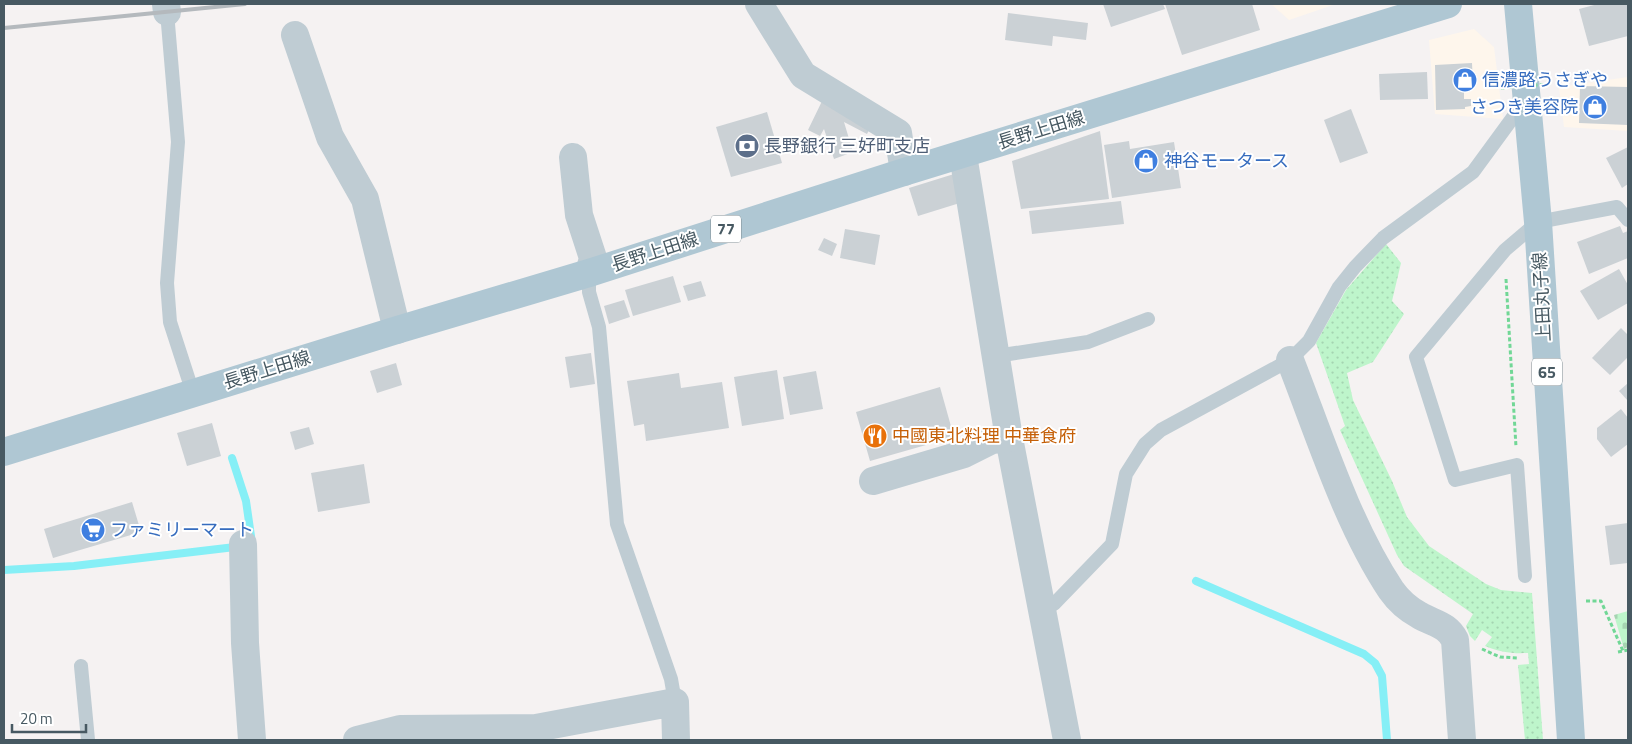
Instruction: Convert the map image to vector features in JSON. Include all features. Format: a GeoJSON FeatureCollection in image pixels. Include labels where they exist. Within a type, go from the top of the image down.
{"type":"FeatureCollection","features":[{"type":"Feature","properties":{"kind":"main road","name":"長野上田線"},"geometry":{"type":"LineString","coordinates":[[4,452],[397,330],[589,273],[904,172],[1448,4]]}},
{"type":"Feature","properties":{"kind":"main road","name":"上田丸子線"},"geometry":{"type":"LineString","coordinates":[[1518,4],[1539,90],[1538,222],[1571,740]]}},
{"type":"Feature","properties":{"kind":"street"},"geometry":{"type":"LineString","coordinates":[[759,4],[804,75],[898,133],[904,172]]}},
{"type":"Feature","properties":{"kind":"street"},"geometry":{"type":"LineString","coordinates":[[295,35],[330,137],[365,199],[397,330]]}},
{"type":"Feature","properties":{"kind":"street"},"geometry":{"type":"LineString","coordinates":[[962,155],[1041,610],[1068,740]]}},
{"type":"Feature","properties":{"kind":"street"},"geometry":{"type":"LineString","coordinates":[[573,156],[580,215],[593,258],[589,273]]}},
{"type":"Feature","properties":{"kind":"street"},"geometry":{"type":"LineString","coordinates":[[1290,360],[1367,550],[1392,592],[1405,606],[1420,616],[1446,628],[1453,636],[1456,645],[1462,740]]}},
{"type":"Feature","properties":{"kind":"street"},"geometry":{"type":"LineString","coordinates":[[872,481],[964,454],[992,440],[1010,438]]}},
{"type":"Feature","properties":{"kind":"street"},"geometry":{"type":"LineString","coordinates":[[243,544],[245,643],[252,740]]}},
{"type":"Feature","properties":{"kind":"street"},"geometry":{"type":"LineString","coordinates":[[356,740],[400,729],[536,728],[675,702],[676,740]]}},
{"type":"Feature","properties":{"kind":"lane"},"geometry":{"type":"LineString","coordinates":[[167,8],[178,142],[167,282],[170,322],[193,394]]}},
{"type":"Feature","properties":{"kind":"lane"},"geometry":{"type":"LineString","coordinates":[[1041,610],[1054,604],[1112,544],[1126,474],[1145,444],[1161,430],[1290,360],[1309,341],[1339,287],[1355,267],[1383,238],[1474,172],[1539,90]]}},
{"type":"Feature","properties":{"kind":"lane"},"geometry":{"type":"LineString","coordinates":[[1525,576],[1517,465],[1455,480],[1416,358],[1505,250],[1538,222],[1617,207],[1628,220]]}},
{"type":"Feature","properties":{"kind":"lane"},"geometry":{"type":"LineString","coordinates":[[589,273],[589,292],[599,327],[617,524],[671,679],[675,702]]}},
{"type":"Feature","properties":{"kind":"lane"},"geometry":{"type":"LineString","coordinates":[[996,356],[1088,342],[1148,319]]}},
{"type":"Feature","properties":{"kind":"lane"},"geometry":{"type":"LineString","coordinates":[[81,666],[88,740]]}},
{"type":"Feature","properties":{"kind":"path"},"geometry":{"type":"LineString","coordinates":[[1501,88],[1539,90]]}},
{"type":"Feature","properties":{"kind":"path"},"geometry":{"type":"LineString","coordinates":[[1505,250],[1517,465]]}},
{"type":"Feature","properties":{"kind":"path"},"geometry":{"type":"LineString","coordinates":[[1604,609],[1620,652],[1628,650]]}},
{"type":"Feature","properties":{"kind":"path"},"geometry":{"type":"LineString","coordinates":[[1453,636],[1465,637],[1487,652],[1500,657],[1517,658]]}},
{"type":"Feature","properties":{"kind":"shaded area"},"geometry":{"type":"Polygon","coordinates":[[[1271,4],[1336,4],[1289,20],[1271,4]]]}},
{"type":"Feature","properties":{"kind":"shaded area","name":"信濃路うさぎや"},"geometry":{"type":"Polygon","coordinates":[[[1474,29],[1494,47],[1503,119],[1435,114],[1429,40],[1474,29]]]}},
{"type":"Feature","properties":{"kind":"shaded area","name":"さつき美容院"},"geometry":{"type":"Polygon","coordinates":[[[1628,77],[1628,131],[1564,127],[1559,87],[1628,77]]]}},
{"type":"Feature","properties":{"kind":"green space"},"geometry":{"type":"Polygon","coordinates":[[[1386,244],[1401,263],[1392,301],[1404,314],[1373,362],[1347,373],[1353,400],[1407,517],[1429,546],[1486,584],[1501,590],[1532,593],[1543,740],[1525,740],[1518,665],[1529,664],[1528,653],[1506,652],[1485,646],[1492,637],[1482,630],[1475,641],[1470,636],[1466,626],[1473,614],[1404,566],[1397,555],[1340,430],[1345,426],[1316,343],[1346,290],[1386,244]]]}},
{"type":"Feature","properties":{"kind":"green space"},"geometry":{"type":"Polygon","coordinates":[[[1628,611],[1628,647],[1624,649],[1614,615],[1628,611]]]}},
{"type":"Feature","properties":{"kind":"building"},"geometry":{"type":"Polygon","coordinates":[[[1103,4],[1163,4],[1165,9],[1111,27],[1103,4]]]}},
{"type":"Feature","properties":{"kind":"building"},"geometry":{"type":"Polygon","coordinates":[[[1165,4],[1252,4],[1260,30],[1182,55],[1165,4]]]}},
{"type":"Feature","properties":{"kind":"building"},"geometry":{"type":"Polygon","coordinates":[[[1598,4],[1628,4],[1628,36],[1589,46],[1579,9],[1598,4]]]}},
{"type":"Feature","properties":{"kind":"building"},"geometry":{"type":"Polygon","coordinates":[[[1008,13],[1088,23],[1086,40],[1053,36],[1052,46],[1005,40],[1008,13]]]}},
{"type":"Feature","properties":{"kind":"building"},"geometry":{"type":"Polygon","coordinates":[[[1472,63],[1473,84],[1464,84],[1464,99],[1471,99],[1471,106],[1465,107],[1465,109],[1436,110],[1435,65],[1472,63]]]}},
{"type":"Feature","properties":{"kind":"building"},"geometry":{"type":"Polygon","coordinates":[[[1427,72],[1428,99],[1380,100],[1379,74],[1427,72]]]}},
{"type":"Feature","properties":{"kind":"building"},"geometry":{"type":"Polygon","coordinates":[[[1580,86],[1628,87],[1628,125],[1579,123],[1580,86]]]}},
{"type":"Feature","properties":{"kind":"building"},"geometry":{"type":"Polygon","coordinates":[[[824,97],[873,122],[867,134],[844,122],[853,152],[834,159],[824,129],[820,136],[808,130],[824,97]]]}},
{"type":"Feature","properties":{"kind":"building"},"geometry":{"type":"Polygon","coordinates":[[[1351,109],[1368,153],[1340,163],[1324,120],[1351,109]]]}},
{"type":"Feature","properties":{"kind":"building"},"geometry":{"type":"Polygon","coordinates":[[[767,112],[782,163],[731,177],[716,127],[767,112]]]}},
{"type":"Feature","properties":{"kind":"building"},"geometry":{"type":"Polygon","coordinates":[[[1100,131],[1109,199],[1021,209],[1012,161],[1100,131]]]}},
{"type":"Feature","properties":{"kind":"building"},"geometry":{"type":"Polygon","coordinates":[[[1129,141],[1130,149],[1174,142],[1181,188],[1112,198],[1104,145],[1129,141]]]}},
{"type":"Feature","properties":{"kind":"building"},"geometry":{"type":"Polygon","coordinates":[[[1628,147],[1628,184],[1622,188],[1606,158],[1628,147]]]}},
{"type":"Feature","properties":{"kind":"building"},"geometry":{"type":"Polygon","coordinates":[[[954,174],[963,202],[918,216],[909,188],[954,174]]]}},
{"type":"Feature","properties":{"kind":"building"},"geometry":{"type":"Polygon","coordinates":[[[1121,201],[1124,224],[1032,234],[1029,211],[1121,201]]]}},
{"type":"Feature","properties":{"kind":"building"},"geometry":{"type":"Polygon","coordinates":[[[1620,226],[1623,233],[1628,231],[1628,258],[1589,274],[1577,242],[1620,226]]]}},
{"type":"Feature","properties":{"kind":"building"},"geometry":{"type":"Polygon","coordinates":[[[845,229],[880,235],[875,265],[840,258],[845,229]]]}},
{"type":"Feature","properties":{"kind":"building"},"geometry":{"type":"Polygon","coordinates":[[[824,238],[837,244],[832,256],[818,250],[824,238]]]}},
{"type":"Feature","properties":{"kind":"building"},"geometry":{"type":"Polygon","coordinates":[[[1619,269],[1628,285],[1628,303],[1598,320],[1580,291],[1619,269]]]}},
{"type":"Feature","properties":{"kind":"building"},"geometry":{"type":"Polygon","coordinates":[[[673,276],[681,302],[633,316],[625,290],[673,276]]]}},
{"type":"Feature","properties":{"kind":"building"},"geometry":{"type":"Polygon","coordinates":[[[701,281],[706,296],[688,301],[683,286],[701,281]]]}},
{"type":"Feature","properties":{"kind":"building"},"geometry":{"type":"Polygon","coordinates":[[[624,300],[630,317],[609,324],[604,306],[624,300]]]}},
{"type":"Feature","properties":{"kind":"building"},"geometry":{"type":"Polygon","coordinates":[[[1621,328],[1628,335],[1628,357],[1610,375],[1592,358],[1621,328]]]}},
{"type":"Feature","properties":{"kind":"building"},"geometry":{"type":"Polygon","coordinates":[[[591,353],[595,384],[570,388],[565,357],[591,353]]]}},
{"type":"Feature","properties":{"kind":"building"},"geometry":{"type":"Polygon","coordinates":[[[396,363],[402,385],[377,393],[370,371],[396,363]]]}},
{"type":"Feature","properties":{"kind":"building"},"geometry":{"type":"Polygon","coordinates":[[[777,370],[784,419],[742,426],[734,377],[777,370]]]}},
{"type":"Feature","properties":{"kind":"building"},"geometry":{"type":"Polygon","coordinates":[[[816,371],[823,409],[790,415],[783,377],[816,371]]]}},
{"type":"Feature","properties":{"kind":"building"},"geometry":{"type":"Polygon","coordinates":[[[679,373],[681,388],[722,382],[729,428],[646,441],[644,424],[634,426],[627,381],[679,373]]]}},
{"type":"Feature","properties":{"kind":"building"},"geometry":{"type":"Polygon","coordinates":[[[1628,383],[1628,401],[1619,391],[1628,383]]]}},
{"type":"Feature","properties":{"kind":"building"},"geometry":{"type":"Polygon","coordinates":[[[940,387],[954,437],[870,461],[856,412],[940,387]]]}},
{"type":"Feature","properties":{"kind":"building"},"geometry":{"type":"Polygon","coordinates":[[[1621,409],[1628,418],[1628,444],[1611,457],[1597,439],[1597,428],[1621,409]]]}},
{"type":"Feature","properties":{"kind":"building"},"geometry":{"type":"Polygon","coordinates":[[[212,423],[221,456],[187,466],[177,433],[212,423]]]}},
{"type":"Feature","properties":{"kind":"building"},"geometry":{"type":"Polygon","coordinates":[[[309,427],[314,444],[295,450],[290,432],[309,427]]]}},
{"type":"Feature","properties":{"kind":"building"},"geometry":{"type":"Polygon","coordinates":[[[364,464],[370,503],[318,512],[311,473],[364,464]]]}},
{"type":"Feature","properties":{"kind":"building","name":"ファミリーマート"},"geometry":{"type":"Polygon","coordinates":[[[132,502],[141,532],[53,558],[44,529],[132,502]]]}},
{"type":"Feature","properties":{"kind":"building"},"geometry":{"type":"Polygon","coordinates":[[[1628,523],[1628,563],[1610,565],[1605,526],[1628,523]]]}},
{"type":"Feature","properties":{"kind":"waterway"},"geometry":{"type":"LineString","coordinates":[[232,458],[246,501],[252,543]]}},
{"type":"Feature","properties":{"kind":"waterway"},"geometry":{"type":"LineString","coordinates":[[4,570],[74,566],[235,547]]}},
{"type":"Feature","properties":{"kind":"waterway"},"geometry":{"type":"LineString","coordinates":[[1196,581],[1364,654],[1375,663],[1382,676],[1387,740]]}},
{"type":"Feature","properties":{"kind":"railway"},"geometry":{"type":"LineString","coordinates":[[4,28],[245,4]]}},
{"type":"Feature","properties":{"kind":"place","name":"信濃路うさぎや"},"geometry":{"type":"Point","coordinates":[1465,80]}},
{"type":"Feature","properties":{"kind":"place","name":"さつき美容院"},"geometry":{"type":"Point","coordinates":[1595,107]}},
{"type":"Feature","properties":{"kind":"place","name":"長野銀行 三好町支店"},"geometry":{"type":"Point","coordinates":[747,146]}},
{"type":"Feature","properties":{"kind":"place","name":"神谷モータース"},"geometry":{"type":"Point","coordinates":[1146,161]}},
{"type":"Feature","properties":{"kind":"place","name":"中國東北料理 中華食府"},"geometry":{"type":"Point","coordinates":[875,436]}},
{"type":"Feature","properties":{"kind":"place","name":"ファミリーマート"},"geometry":{"type":"Point","coordinates":[93,530]}}]}
